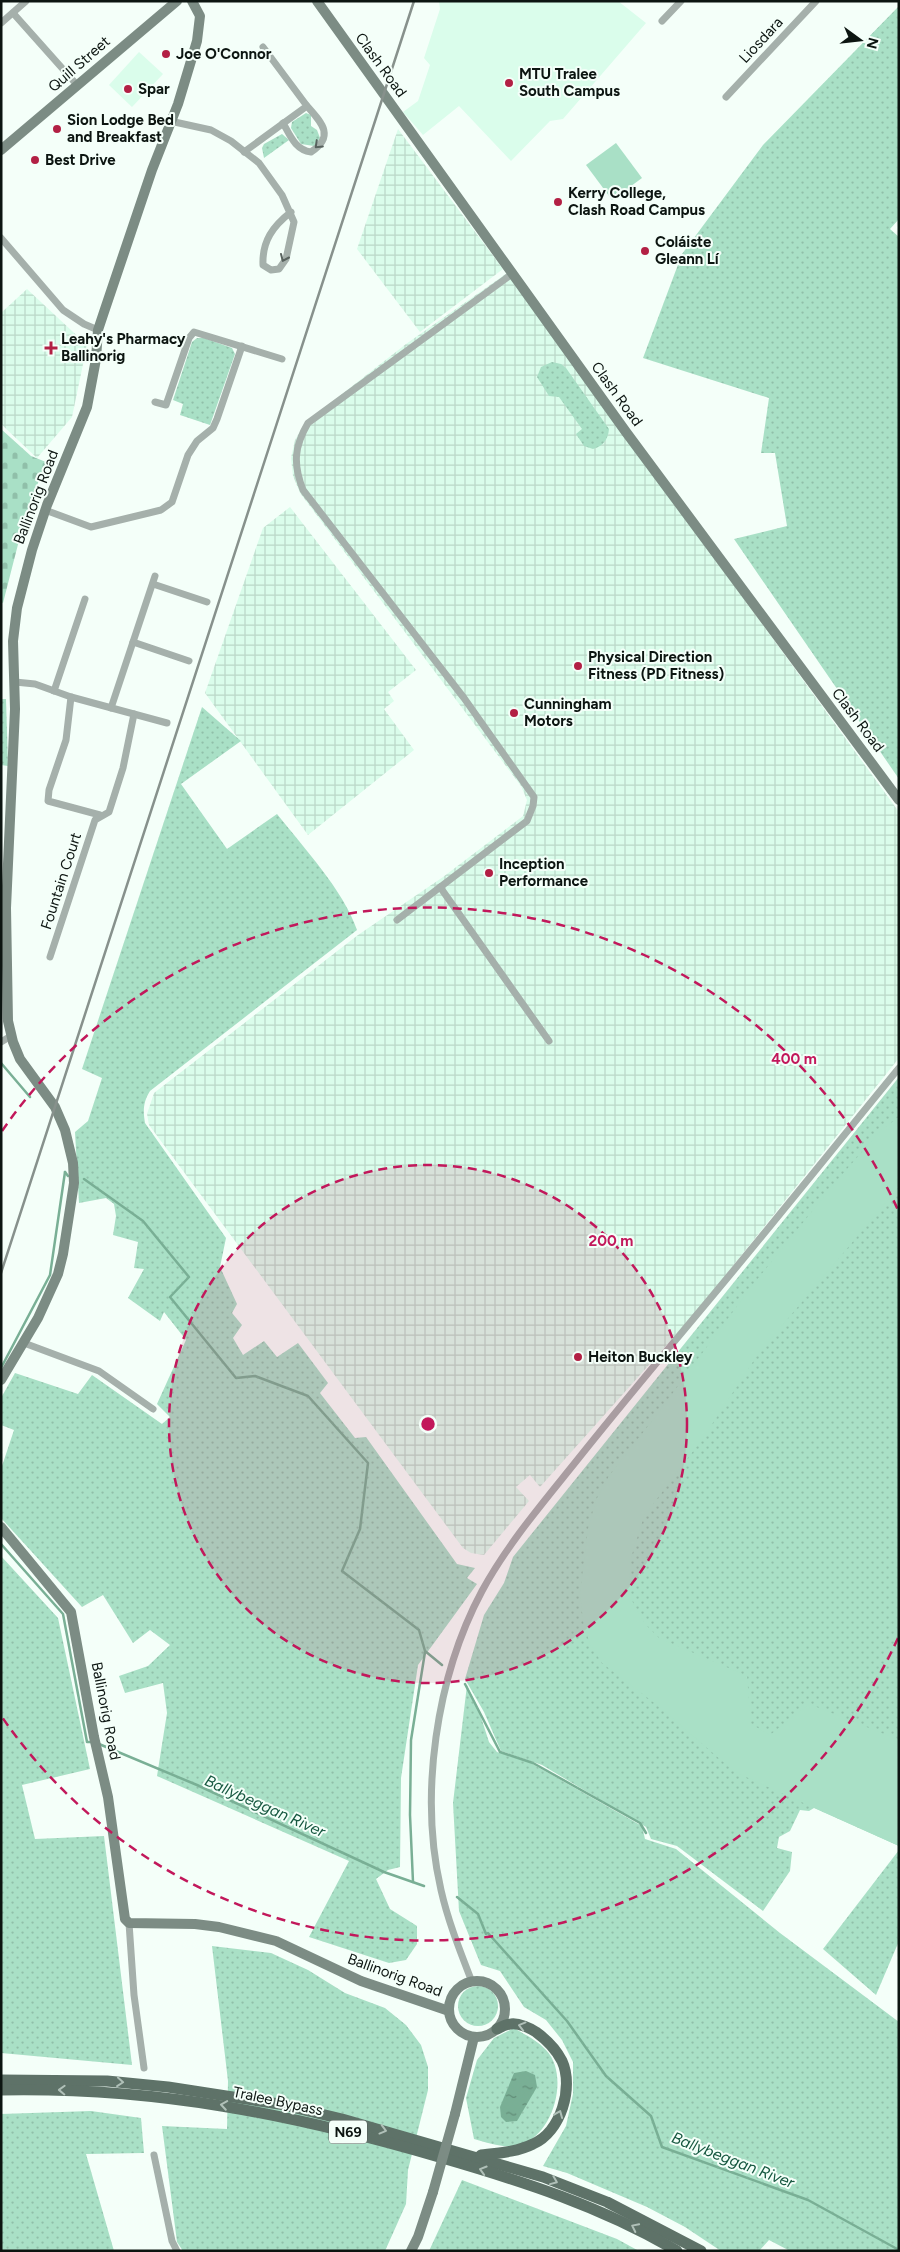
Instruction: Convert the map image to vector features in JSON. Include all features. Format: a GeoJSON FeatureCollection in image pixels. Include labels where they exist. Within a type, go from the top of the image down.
{"type":"FeatureCollection","features":[{"type":"Feature","properties":{"kind":"main road"},"geometry":{"type":"LineString","coordinates":[[474,2156],[515,2151],[535,2144],[548,2133],[558,2120],[564,2102],[566,2081],[563,2062],[556,2050],[530,2028],[512,2024],[497,2029]]}},
{"type":"Feature","properties":{"kind":"main road","name":"Tralee Bypass"},"geometry":{"type":"LineString","coordinates":[[1,2080],[107,2081],[214,2093],[279,2104],[342,2119],[474,2156]]}},
{"type":"Feature","properties":{"kind":"main road","name":"Tralee Bypass"},"geometry":{"type":"LineString","coordinates":[[1,2090],[107,2092],[174,2098],[285,2116],[389,2142],[540,2188],[598,2209],[677,2251]]}},
{"type":"Feature","properties":{"kind":"main road","name":"N69"},"geometry":{"type":"LineString","coordinates":[[474,2156],[543,2177],[607,2202],[701,2251]]}},
{"type":"Feature","properties":{"kind":"street"},"geometry":{"type":"LineString","coordinates":[[1,23],[26,1]]}},
{"type":"Feature","properties":{"kind":"street","name":"Quill Street"},"geometry":{"type":"LineString","coordinates":[[1,150],[177,1]]}},
{"type":"Feature","properties":{"kind":"street","name":"Ballinorig Road"},"geometry":{"type":"LineString","coordinates":[[1,1380],[24,1343],[50,1294],[58,1274],[73,1196],[74,1168],[66,1130],[55,1107],[20,1059],[11,1036],[8,1021],[5,984],[6,908],[15,709],[13,641],[17,608],[32,550],[45,510],[87,407],[96,359],[98,330],[197,41],[200,16],[192,1]]}},
{"type":"Feature","properties":{"kind":"street","name":"Clash Road"},"geometry":{"type":"LineString","coordinates":[[317,1],[650,465],[899,800]]}},
{"type":"Feature","properties":{"kind":"street"},"geometry":{"type":"LineString","coordinates":[[662,21],[681,1]]}},
{"type":"Feature","properties":{"kind":"street","name":"Liosdara"},"geometry":{"type":"LineString","coordinates":[[726,97],[816,1]]}},
{"type":"Feature","properties":{"kind":"street"},"geometry":{"type":"LineString","coordinates":[[14,13],[78,86]]}},
{"type":"Feature","properties":{"kind":"street"},"geometry":{"type":"LineString","coordinates":[[264,47],[306,106],[319,119],[325,138],[311,152],[305,151],[296,146],[283,123]]}},
{"type":"Feature","properties":{"kind":"street"},"geometry":{"type":"LineString","coordinates":[[244,152],[306,106]]}},
{"type":"Feature","properties":{"kind":"street"},"geometry":{"type":"LineString","coordinates":[[170,121],[211,130],[231,141],[259,163],[291,212],[294,222],[286,259],[279,269],[271,270],[263,265],[263,255],[267,240],[274,226],[291,212]]}},
{"type":"Feature","properties":{"kind":"street"},"geometry":{"type":"LineString","coordinates":[[1,238],[63,310],[98,330]]}},
{"type":"Feature","properties":{"kind":"street"},"geometry":{"type":"LineString","coordinates":[[397,920],[527,821],[533,806],[534,797],[464,698],[303,490],[297,474],[296,455],[299,438],[308,423],[512,274]]}},
{"type":"Feature","properties":{"kind":"street"},"geometry":{"type":"LineString","coordinates":[[155,402],[166,405],[188,338],[194,332],[282,358]]}},
{"type":"Feature","properties":{"kind":"street"},"geometry":{"type":"LineString","coordinates":[[45,510],[91,527],[161,510],[172,502],[184,464],[197,441],[213,428],[242,346]]}},
{"type":"Feature","properties":{"kind":"street"},"geometry":{"type":"LineString","coordinates":[[111,708],[154,580],[207,602]]}},
{"type":"Feature","properties":{"kind":"street"},"geometry":{"type":"LineString","coordinates":[[54,691],[85,599]]}},
{"type":"Feature","properties":{"kind":"street"},"geometry":{"type":"LineString","coordinates":[[133,642],[189,661]]}},
{"type":"Feature","properties":{"kind":"street"},"geometry":{"type":"LineString","coordinates":[[15,682],[35,684],[71,697],[167,723]]}},
{"type":"Feature","properties":{"kind":"street"},"geometry":{"type":"LineString","coordinates":[[71,697],[66,740],[49,790],[48,801],[100,815]]}},
{"type":"Feature","properties":{"kind":"street","name":"Fountain Court"},"geometry":{"type":"LineString","coordinates":[[50,957],[95,820],[100,815],[109,812],[123,768],[134,714]]}},
{"type":"Feature","properties":{"kind":"street"},"geometry":{"type":"LineString","coordinates":[[440,887],[549,1041]]}},
{"type":"Feature","properties":{"kind":"street"},"geometry":{"type":"LineString","coordinates":[[1,1042],[11,1036]]}},
{"type":"Feature","properties":{"kind":"street"},"geometry":{"type":"LineString","coordinates":[[472,1982],[451,1927],[440,1887],[431,1794],[435,1750],[444,1694],[451,1669],[480,1594],[508,1548],[540,1505],[658,1358],[899,1068]]}},
{"type":"Feature","properties":{"kind":"street"},"geometry":{"type":"LineString","coordinates":[[24,1343],[99,1371],[153,1409]]}},
{"type":"Feature","properties":{"kind":"street","name":"Ballinorig Road"},"geometry":{"type":"LineString","coordinates":[[1,1528],[71,1612],[94,1737],[108,1797],[125,1919],[129,1923],[134,1995],[144,2068]]}},
{"type":"Feature","properties":{"kind":"street","name":"Ballinorig Road"},"geometry":{"type":"LineString","coordinates":[[129,1923],[195,1924],[219,1927],[276,1940],[361,1981],[449,2011]]}},
{"type":"Feature","properties":{"kind":"street"},"geometry":{"type":"LineString","coordinates":[[472,1982],[489,1984],[502,1996],[505,2013],[497,2029],[490,2034],[474,2037],[466,2035],[455,2026],[449,2011],[453,1996],[458,1989],[472,1982]]}},
{"type":"Feature","properties":{"kind":"street"},"geometry":{"type":"LineString","coordinates":[[411,2251],[418,2237],[433,2192],[474,2037]]}},
{"type":"Feature","properties":{"kind":"street"},"geometry":{"type":"LineString","coordinates":[[154,2155],[172,2241],[177,2251]]}},
{"type":"Feature","properties":{"kind":"shaded area","name":"MTU Tralee South Campus"},"geometry":{"type":"Polygon","coordinates":[[[439,1],[618,1],[646,23],[563,119],[550,121],[511,161],[459,106],[423,135],[403,112],[418,101],[430,65],[424,58],[440,9],[439,1]]]}},
{"type":"Feature","properties":{"kind":"shaded area"},"geometry":{"type":"Polygon","coordinates":[[[139,52],[163,74],[132,107],[109,85],[139,52]]]}},
{"type":"Feature","properties":{"kind":"shaded area"},"geometry":{"type":"Polygon","coordinates":[[[398,129],[503,269],[420,332],[357,249],[398,129]]]}},
{"type":"Feature","properties":{"kind":"shaded area"},"geometry":{"type":"Polygon","coordinates":[[[507,273],[899,812],[899,1058],[696,1312],[540,1487],[530,1475],[516,1487],[529,1501],[484,1555],[471,1553],[463,1548],[149,1125],[147,1114],[154,1093],[358,935],[443,877],[523,816],[527,800],[521,786],[300,493],[293,476],[291,458],[295,440],[305,423],[406,344],[507,273]]]}},
{"type":"Feature","properties":{"kind":"shaded area"},"geometry":{"type":"Polygon","coordinates":[[[27,289],[87,345],[72,417],[37,458],[1,424],[1,313],[27,289]]]}},
{"type":"Feature","properties":{"kind":"shaded area"},"geometry":{"type":"Polygon","coordinates":[[[290,507],[416,670],[388,692],[394,701],[384,709],[414,750],[308,835],[205,693],[263,528],[290,507]]]}},
{"type":"Feature","properties":{"kind":"green space"},"geometry":{"type":"Polygon","coordinates":[[[899,6],[899,219],[890,229],[899,237],[899,779],[734,539],[787,526],[775,453],[761,453],[769,398],[643,358],[682,254],[763,145],[899,6]]]}},
{"type":"Feature","properties":{"kind":"green space"},"geometry":{"type":"Polygon","coordinates":[[[306,113],[311,115],[311,126],[317,130],[320,138],[314,146],[301,144],[291,128],[292,122],[306,113]]]}},
{"type":"Feature","properties":{"kind":"green space"},"geometry":{"type":"Polygon","coordinates":[[[282,134],[289,140],[264,158],[262,148],[264,144],[282,134]]]}},
{"type":"Feature","properties":{"kind":"green space"},"geometry":{"type":"Polygon","coordinates":[[[616,143],[642,178],[612,200],[586,165],[616,143]]]}},
{"type":"Feature","properties":{"kind":"green space"},"geometry":{"type":"Polygon","coordinates":[[[197,338],[204,338],[232,348],[235,354],[210,425],[180,415],[183,404],[173,400],[192,342],[197,338]]]}},
{"type":"Feature","properties":{"kind":"green space"},"geometry":{"type":"Polygon","coordinates":[[[552,362],[561,364],[566,368],[609,429],[606,439],[600,446],[593,449],[584,446],[576,434],[582,429],[559,397],[549,396],[537,377],[541,367],[552,362]]]}},
{"type":"Feature","properties":{"kind":"green space"},"geometry":{"type":"Polygon","coordinates":[[[1,429],[31,456],[46,462],[25,517],[3,603],[1,602],[1,429]]]}},
{"type":"Feature","properties":{"kind":"green space"},"geometry":{"type":"Polygon","coordinates":[[[1,699],[6,699],[8,766],[1,765],[1,699]]]}},
{"type":"Feature","properties":{"kind":"green space"},"geometry":{"type":"Polygon","coordinates":[[[202,707],[241,741],[181,784],[227,849],[277,814],[333,885],[351,915],[357,930],[150,1091],[144,1107],[145,1123],[226,1238],[220,1267],[237,1304],[232,1313],[242,1325],[233,1338],[243,1355],[264,1341],[277,1357],[298,1343],[328,1383],[320,1393],[355,1438],[366,1437],[457,1564],[475,1568],[467,1578],[477,1584],[418,1665],[401,1778],[400,1867],[388,1870],[376,1879],[390,1909],[417,1926],[417,1944],[406,1960],[389,1963],[309,1937],[349,1861],[157,1776],[167,1713],[163,1683],[125,1693],[119,1676],[148,1666],[170,1645],[150,1630],[133,1643],[103,1595],[82,1607],[1,1518],[1,1469],[14,1430],[1,1425],[1,1398],[15,1373],[78,1394],[92,1375],[162,1424],[170,1417],[157,1404],[186,1340],[164,1312],[160,1321],[128,1298],[144,1269],[134,1268],[138,1242],[113,1235],[116,1216],[114,1204],[106,1198],[79,1203],[75,1132],[88,1121],[102,1078],[82,1069],[202,707]]]}},
{"type":"Feature","properties":{"kind":"green space"},"geometry":{"type":"Polygon","coordinates":[[[899,1077],[899,1846],[814,1808],[809,1811],[800,1810],[790,1831],[779,1837],[777,1848],[792,1852],[790,1871],[763,1911],[677,1846],[651,1839],[646,1827],[542,1765],[501,1751],[484,1712],[465,1679],[484,1615],[504,1583],[513,1557],[899,1077]]]}},
{"type":"Feature","properties":{"kind":"green space"},"geometry":{"type":"Polygon","coordinates":[[[899,1117],[899,1187],[758,1354],[703,1438],[644,1516],[629,1564],[631,1599],[645,1624],[659,1638],[747,1676],[751,1724],[770,1735],[809,1704],[899,1740],[899,1846],[735,1772],[657,1705],[602,1663],[590,1644],[583,1621],[580,1593],[588,1529],[596,1500],[609,1476],[752,1286],[834,1184],[880,1131],[899,1117]]]}},
{"type":"Feature","properties":{"kind":"green space"},"geometry":{"type":"Polygon","coordinates":[[[1,1556],[58,1618],[90,1769],[22,1785],[35,1839],[104,1836],[132,2065],[1,2053],[1,1556]]]}},
{"type":"Feature","properties":{"kind":"green space"},"geometry":{"type":"Polygon","coordinates":[[[467,1685],[479,1711],[489,1742],[497,1752],[529,1762],[642,1826],[645,1839],[676,1849],[780,1933],[899,2022],[899,2251],[790,2251],[769,2240],[759,2251],[721,2251],[685,2227],[647,2207],[567,2173],[543,2166],[566,2126],[573,2094],[573,2062],[562,2040],[546,2020],[524,2007],[500,1971],[481,1965],[459,1911],[453,1803],[467,1685]]]}},
{"type":"Feature","properties":{"kind":"green space"},"geometry":{"type":"Polygon","coordinates":[[[899,1850],[899,1941],[876,1995],[823,1949],[899,1850]]]}},
{"type":"Feature","properties":{"kind":"green space"},"geometry":{"type":"Polygon","coordinates":[[[212,1946],[271,1953],[308,1970],[345,1993],[385,2008],[406,2025],[421,2045],[428,2067],[428,2090],[408,2170],[406,2204],[385,2251],[183,2251],[177,2242],[162,2126],[227,2129],[228,2081],[212,1946]]]}},
{"type":"Feature","properties":{"kind":"green space"},"geometry":{"type":"Polygon","coordinates":[[[474,1986],[482,1986],[489,1989],[495,1995],[498,2006],[495,2017],[489,2023],[482,2026],[474,2026],[467,2023],[461,2017],[458,2010],[458,2002],[461,1995],[467,1989],[474,1986]]]}},
{"type":"Feature","properties":{"kind":"green space"},"geometry":{"type":"Polygon","coordinates":[[[514,2028],[535,2040],[546,2050],[553,2061],[557,2074],[557,2088],[555,2103],[542,2129],[532,2139],[520,2145],[502,2146],[474,2139],[466,2098],[477,2060],[494,2038],[514,2028]]]}},
{"type":"Feature","properties":{"kind":"green space"},"geometry":{"type":"Polygon","coordinates":[[[91,2111],[141,2118],[144,2153],[86,2154],[114,2251],[1,2251],[1,2114],[91,2111]]]}},
{"type":"Feature","properties":{"kind":"green space"},"geometry":{"type":"Polygon","coordinates":[[[462,2180],[617,2239],[639,2251],[429,2251],[462,2180]]]}},
{"type":"Feature","properties":{"kind":"water"},"geometry":{"type":"Polygon","coordinates":[[[526,2071],[535,2075],[537,2087],[517,2121],[506,2122],[501,2117],[500,2107],[514,2073],[526,2071]]]}},
{"type":"Feature","properties":{"kind":"waterway","name":"Ballybeggan River"},"geometry":{"type":"LineString","coordinates":[[1,1063],[30,1097]]}},
{"type":"Feature","properties":{"kind":"waterway","name":"Ballybeggan River"},"geometry":{"type":"LineString","coordinates":[[65,1172],[68,1176]]}},
{"type":"Feature","properties":{"kind":"waterway","name":"Ballybeggan River"},"geometry":{"type":"LineString","coordinates":[[1,1368],[50,1275],[65,1172]]}},
{"type":"Feature","properties":{"kind":"waterway"},"geometry":{"type":"LineString","coordinates":[[84,1179],[143,1221],[189,1277],[170,1297],[236,1378],[255,1376],[308,1396],[368,1463],[360,1529],[342,1571],[419,1630],[425,1651],[442,1665]]}},
{"type":"Feature","properties":{"kind":"waterway","name":"Ballybeggan River"},"geometry":{"type":"LineString","coordinates":[[1,1544],[63,1614],[87,1742],[91,1742]]}},
{"type":"Feature","properties":{"kind":"waterway"},"geometry":{"type":"LineString","coordinates":[[413,1882],[410,1815],[411,1740],[425,1652]]}},
{"type":"Feature","properties":{"kind":"waterway"},"geometry":{"type":"LineString","coordinates":[[465,1684],[500,1752],[533,1763],[640,1823],[646,1833]]}},
{"type":"Feature","properties":{"kind":"waterway","name":"Ballybeggan River"},"geometry":{"type":"LineString","coordinates":[[99,1744],[197,1785],[384,1872],[424,1886]]}},
{"type":"Feature","properties":{"kind":"waterway","name":"Ballybeggan River"},"geometry":{"type":"LineString","coordinates":[[457,1897],[478,1914],[486,1934],[488,1933],[567,2021],[606,2076],[651,2116],[662,2147],[808,2200],[899,2250]]}},
{"type":"Feature","properties":{"kind":"railway"},"geometry":{"type":"LineString","coordinates":[[1,1273],[414,1]]}},
{"type":"Feature","properties":{"kind":"place","name":"Joe O'Connor"},"geometry":{"type":"Point","coordinates":[166,54]}},
{"type":"Feature","properties":{"kind":"place","name":"MTU Tralee South Campus"},"geometry":{"type":"Point","coordinates":[509,83]}},
{"type":"Feature","properties":{"kind":"place","name":"Spar"},"geometry":{"type":"Point","coordinates":[128,89]}},
{"type":"Feature","properties":{"kind":"place","name":"Sion Lodge Bed and Breakfast"},"geometry":{"type":"Point","coordinates":[57,129]}},
{"type":"Feature","properties":{"kind":"place","name":"Best Drive"},"geometry":{"type":"Point","coordinates":[35,160]}},
{"type":"Feature","properties":{"kind":"place","name":"Kerry College, Clash Road Campus"},"geometry":{"type":"Point","coordinates":[558,202]}},
{"type":"Feature","properties":{"kind":"place","name":"Coláiste Gleann Lí"},"geometry":{"type":"Point","coordinates":[645,251]}},
{"type":"Feature","properties":{"kind":"place","name":"Leahy's Pharmacy Ballinorig"},"geometry":{"type":"Point","coordinates":[51,348]}},
{"type":"Feature","properties":{"kind":"place","name":"Physical Direction Fitness (PD Fitness)"},"geometry":{"type":"Point","coordinates":[578,666]}},
{"type":"Feature","properties":{"kind":"place","name":"Cunningham Motors"},"geometry":{"type":"Point","coordinates":[514,713]}},
{"type":"Feature","properties":{"kind":"place","name":"Inception Performance"},"geometry":{"type":"Point","coordinates":[489,873]}},
{"type":"Feature","properties":{"kind":"place","name":"Heiton Buckley"},"geometry":{"type":"Point","coordinates":[578,1357]}}]}
